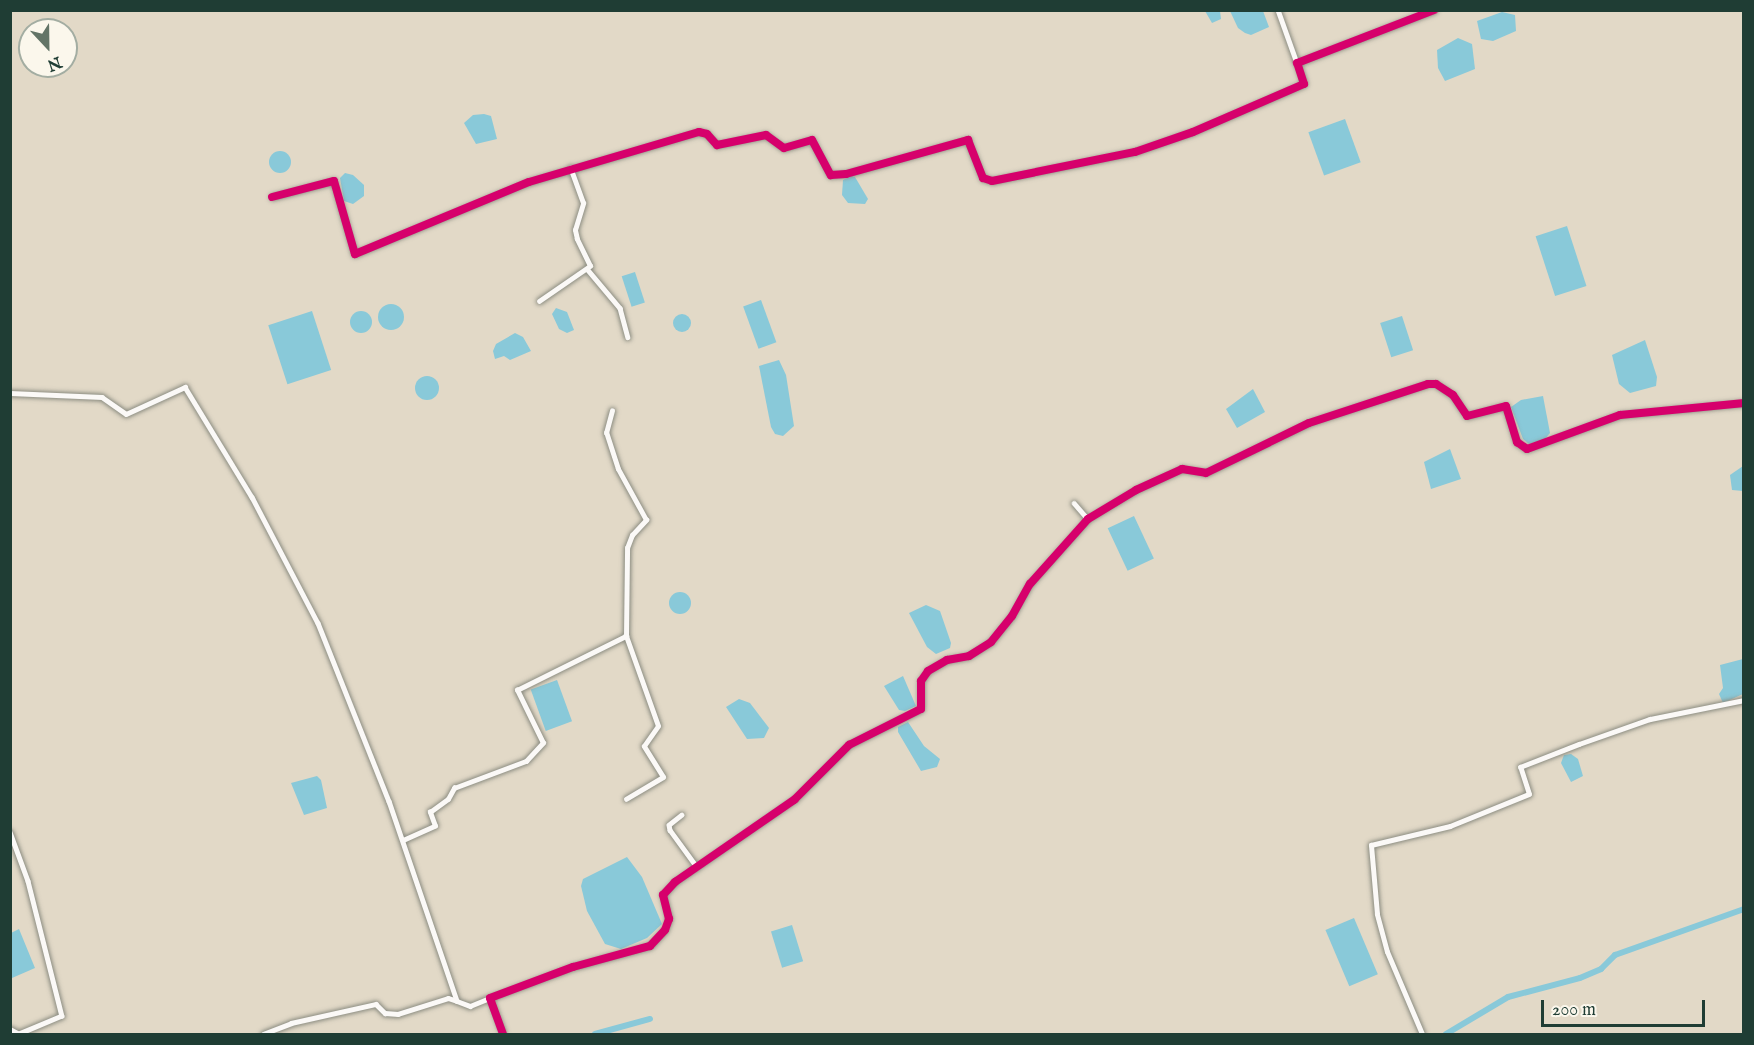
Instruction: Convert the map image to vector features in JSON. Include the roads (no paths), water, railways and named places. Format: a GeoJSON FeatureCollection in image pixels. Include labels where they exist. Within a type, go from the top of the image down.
{"type":"FeatureCollection","features":[{"type":"Feature","properties":{"kind":"street"},"geometry":{"type":"LineString","coordinates":[[272,198],[334,181],[355,254],[477,202],[570,168],[699,132],[707,134],[717,145],[766,135],[784,148],[812,140],[831,175],[846,174],[968,140],[983,178],[993,181],[1135,152],[1192,132],[1304,84],[1278,10]]}},
{"type":"Feature","properties":{"kind":"street"},"geometry":{"type":"LineString","coordinates":[[1297,63],[1434,10]]}},
{"type":"Feature","properties":{"kind":"street"},"geometry":{"type":"LineString","coordinates":[[570,168],[583,203],[575,230],[588,270],[620,308],[628,337]]}},
{"type":"Feature","properties":{"kind":"street"},"geometry":{"type":"LineString","coordinates":[[539,301],[588,270]]}},
{"type":"Feature","properties":{"kind":"street"},"geometry":{"type":"LineString","coordinates":[[263,1035],[291,1023],[376,1004],[385,1013],[398,1014],[448,998],[470,1006],[573,967],[650,945],[669,919],[663,895],[697,867],[794,800],[849,744],[921,709],[921,681],[928,671],[947,660],[969,656],[991,642],[1012,616],[1030,584],[1088,519],[1136,490],[1182,469],[1206,473],[1309,423],[1428,384],[1436,384],[1453,395],[1467,416],[1506,406],[1517,442],[1527,449],[1620,415],[1743,402]]}},
{"type":"Feature","properties":{"kind":"street"},"geometry":{"type":"LineString","coordinates":[[10,393],[102,397],[126,414],[185,387],[252,497],[318,623],[403,840],[457,1001]]}},
{"type":"Feature","properties":{"kind":"street"},"geometry":{"type":"LineString","coordinates":[[612,411],[606,433],[618,469],[646,520],[627,548],[626,636],[658,726],[644,746],[663,777],[626,799]]}},
{"type":"Feature","properties":{"kind":"street"},"geometry":{"type":"LineString","coordinates":[[1074,503],[1088,519]]}},
{"type":"Feature","properties":{"kind":"street"},"geometry":{"type":"LineString","coordinates":[[403,840],[435,826],[430,812],[448,799],[454,788],[525,761],[543,743],[517,690],[626,636]]}},
{"type":"Feature","properties":{"kind":"street"},"geometry":{"type":"LineString","coordinates":[[1422,1034],[1387,952],[1377,914],[1371,845],[1450,826],[1529,794],[1520,767],[1579,744],[1650,719],[1743,700]]}},
{"type":"Feature","properties":{"kind":"street"},"geometry":{"type":"LineString","coordinates":[[682,815],[669,825],[670,830],[697,867]]}},
{"type":"Feature","properties":{"kind":"street"},"geometry":{"type":"LineString","coordinates":[[10,832],[28,881],[62,1016],[20,1033]]}},
{"type":"Feature","properties":{"kind":"street"},"geometry":{"type":"LineString","coordinates":[[490,998],[503,1035]]}},
{"type":"Feature","properties":{"kind":"street"},"geometry":{"type":"LineString","coordinates":[[10,1029],[28,1035]]}},
{"type":"Feature","properties":{"kind":"water"},"geometry":{"type":"Polygon","coordinates":[[[1205,11],[1220,11],[1221,19],[1212,23],[1205,11]]]}},
{"type":"Feature","properties":{"kind":"water"},"geometry":{"type":"Polygon","coordinates":[[[1230,11],[1263,11],[1269,27],[1251,35],[1245,33],[1238,28],[1230,11]]]}},
{"type":"Feature","properties":{"kind":"water"},"geometry":{"type":"Polygon","coordinates":[[[1502,12],[1515,15],[1516,31],[1493,41],[1481,39],[1477,21],[1502,12]]]}},
{"type":"Feature","properties":{"kind":"water"},"geometry":{"type":"Polygon","coordinates":[[[1458,38],[1472,44],[1475,69],[1445,81],[1438,68],[1437,50],[1458,38]]]}},
{"type":"Feature","properties":{"kind":"water"},"geometry":{"type":"Polygon","coordinates":[[[473,115],[491,116],[497,139],[476,144],[464,123],[473,115]]]}},
{"type":"Feature","properties":{"kind":"water"},"geometry":{"type":"Polygon","coordinates":[[[1345,119],[1361,162],[1324,176],[1308,132],[1345,119]]]}},
{"type":"Feature","properties":{"kind":"water"},"geometry":{"type":"Polygon","coordinates":[[[276,151],[284,151],[291,158],[291,166],[284,173],[276,173],[269,166],[269,158],[276,151]]]}},
{"type":"Feature","properties":{"kind":"water"},"geometry":{"type":"Polygon","coordinates":[[[345,173],[353,175],[364,185],[364,196],[353,204],[344,201],[340,178],[345,173]]]}},
{"type":"Feature","properties":{"kind":"water"},"geometry":{"type":"Polygon","coordinates":[[[851,176],[855,177],[868,199],[865,204],[848,203],[842,195],[843,180],[851,176]]]}},
{"type":"Feature","properties":{"kind":"water"},"geometry":{"type":"Polygon","coordinates":[[[1567,226],[1586,286],[1555,296],[1536,236],[1567,226]]]}},
{"type":"Feature","properties":{"kind":"water"},"geometry":{"type":"Polygon","coordinates":[[[635,272],[645,302],[632,307],[622,276],[635,272]]]}},
{"type":"Feature","properties":{"kind":"water"},"geometry":{"type":"Polygon","coordinates":[[[761,300],[776,342],[759,349],[743,306],[761,300]]]}},
{"type":"Feature","properties":{"kind":"water"},"geometry":{"type":"Polygon","coordinates":[[[391,304],[400,308],[404,317],[400,326],[391,330],[382,326],[378,317],[382,308],[391,304]]]}},
{"type":"Feature","properties":{"kind":"water"},"geometry":{"type":"Polygon","coordinates":[[[556,308],[567,312],[574,330],[567,333],[559,329],[552,314],[556,308]]]}},
{"type":"Feature","properties":{"kind":"water"},"geometry":{"type":"Polygon","coordinates":[[[312,311],[331,370],[287,384],[268,325],[312,311]]]}},
{"type":"Feature","properties":{"kind":"water"},"geometry":{"type":"Polygon","coordinates":[[[361,311],[369,314],[372,322],[369,330],[361,333],[353,330],[350,322],[353,314],[361,311]]]}},
{"type":"Feature","properties":{"kind":"water"},"geometry":{"type":"Polygon","coordinates":[[[682,314],[688,317],[691,323],[688,329],[682,332],[676,329],[673,323],[676,317],[682,314]]]}},
{"type":"Feature","properties":{"kind":"water"},"geometry":{"type":"Polygon","coordinates":[[[1402,316],[1413,350],[1391,357],[1380,323],[1402,316]]]}},
{"type":"Feature","properties":{"kind":"water"},"geometry":{"type":"Polygon","coordinates":[[[515,333],[523,337],[531,351],[510,360],[504,356],[495,359],[493,351],[496,344],[515,333]]]}},
{"type":"Feature","properties":{"kind":"water"},"geometry":{"type":"Polygon","coordinates":[[[1645,340],[1657,377],[1656,386],[1630,393],[1619,384],[1612,355],[1645,340]]]}},
{"type":"Feature","properties":{"kind":"water"},"geometry":{"type":"Polygon","coordinates":[[[779,360],[786,375],[794,426],[783,436],[775,434],[771,427],[759,366],[779,360]]]}},
{"type":"Feature","properties":{"kind":"water"},"geometry":{"type":"Polygon","coordinates":[[[427,376],[435,380],[439,388],[435,396],[427,400],[419,396],[415,388],[419,380],[427,376]]]}},
{"type":"Feature","properties":{"kind":"water"},"geometry":{"type":"Polygon","coordinates":[[[1253,389],[1265,412],[1237,428],[1226,409],[1253,389]]]}},
{"type":"Feature","properties":{"kind":"water"},"geometry":{"type":"Polygon","coordinates":[[[1543,396],[1550,433],[1545,439],[1529,444],[1523,439],[1511,407],[1521,400],[1543,396]]]}},
{"type":"Feature","properties":{"kind":"water"},"geometry":{"type":"Polygon","coordinates":[[[1450,449],[1461,479],[1431,489],[1424,462],[1450,449]]]}},
{"type":"Feature","properties":{"kind":"water"},"geometry":{"type":"Polygon","coordinates":[[[1743,466],[1743,491],[1732,490],[1730,475],[1743,466]]]}},
{"type":"Feature","properties":{"kind":"water"},"geometry":{"type":"Polygon","coordinates":[[[1134,516],[1154,559],[1128,571],[1108,528],[1134,516]]]}},
{"type":"Feature","properties":{"kind":"water"},"geometry":{"type":"Polygon","coordinates":[[[680,592],[688,595],[691,603],[688,611],[680,614],[672,611],[669,603],[672,595],[680,592]]]}},
{"type":"Feature","properties":{"kind":"water"},"geometry":{"type":"Polygon","coordinates":[[[926,605],[940,611],[951,643],[950,648],[936,654],[927,647],[909,613],[926,605]]]}},
{"type":"Feature","properties":{"kind":"water"},"geometry":{"type":"Polygon","coordinates":[[[1743,659],[1743,694],[1723,703],[1719,694],[1723,688],[1720,665],[1743,659]]]}},
{"type":"Feature","properties":{"kind":"water"},"geometry":{"type":"Polygon","coordinates":[[[903,676],[916,706],[905,711],[899,710],[884,686],[903,676]]]}},
{"type":"Feature","properties":{"kind":"water"},"geometry":{"type":"Polygon","coordinates":[[[557,680],[572,721],[546,731],[531,690],[557,680]]]}},
{"type":"Feature","properties":{"kind":"water"},"geometry":{"type":"Polygon","coordinates":[[[739,699],[750,703],[769,728],[764,738],[747,739],[726,707],[739,699]]]}},
{"type":"Feature","properties":{"kind":"water"},"geometry":{"type":"Polygon","coordinates":[[[908,722],[924,746],[940,759],[937,767],[921,771],[898,732],[898,727],[908,722]]]}},
{"type":"Feature","properties":{"kind":"water"},"geometry":{"type":"Polygon","coordinates":[[[1571,754],[1578,759],[1583,776],[1571,782],[1561,763],[1564,755],[1571,754]]]}},
{"type":"Feature","properties":{"kind":"water"},"geometry":{"type":"Polygon","coordinates":[[[317,776],[321,780],[327,808],[304,815],[291,783],[317,776]]]}},
{"type":"Feature","properties":{"kind":"water"},"geometry":{"type":"Polygon","coordinates":[[[627,857],[642,877],[662,924],[647,938],[621,949],[605,944],[587,911],[581,886],[583,879],[627,857]]]}},
{"type":"Feature","properties":{"kind":"water"},"geometry":{"type":"Polygon","coordinates":[[[1354,918],[1378,974],[1349,986],[1325,930],[1354,918]]]}},
{"type":"Feature","properties":{"kind":"water"},"geometry":{"type":"Polygon","coordinates":[[[792,925],[803,961],[782,968],[771,931],[792,925]]]}},
{"type":"Feature","properties":{"kind":"water"},"geometry":{"type":"Polygon","coordinates":[[[19,929],[35,968],[12,978],[11,933],[19,929]]]}},
{"type":"Feature","properties":{"kind":"waterway"},"geometry":{"type":"LineString","coordinates":[[1446,1034],[1508,997],[1580,978],[1601,969],[1615,955],[1744,909]]}},
{"type":"Feature","properties":{"kind":"waterway"},"geometry":{"type":"LineString","coordinates":[[595,1034],[650,1019]]}}]}
